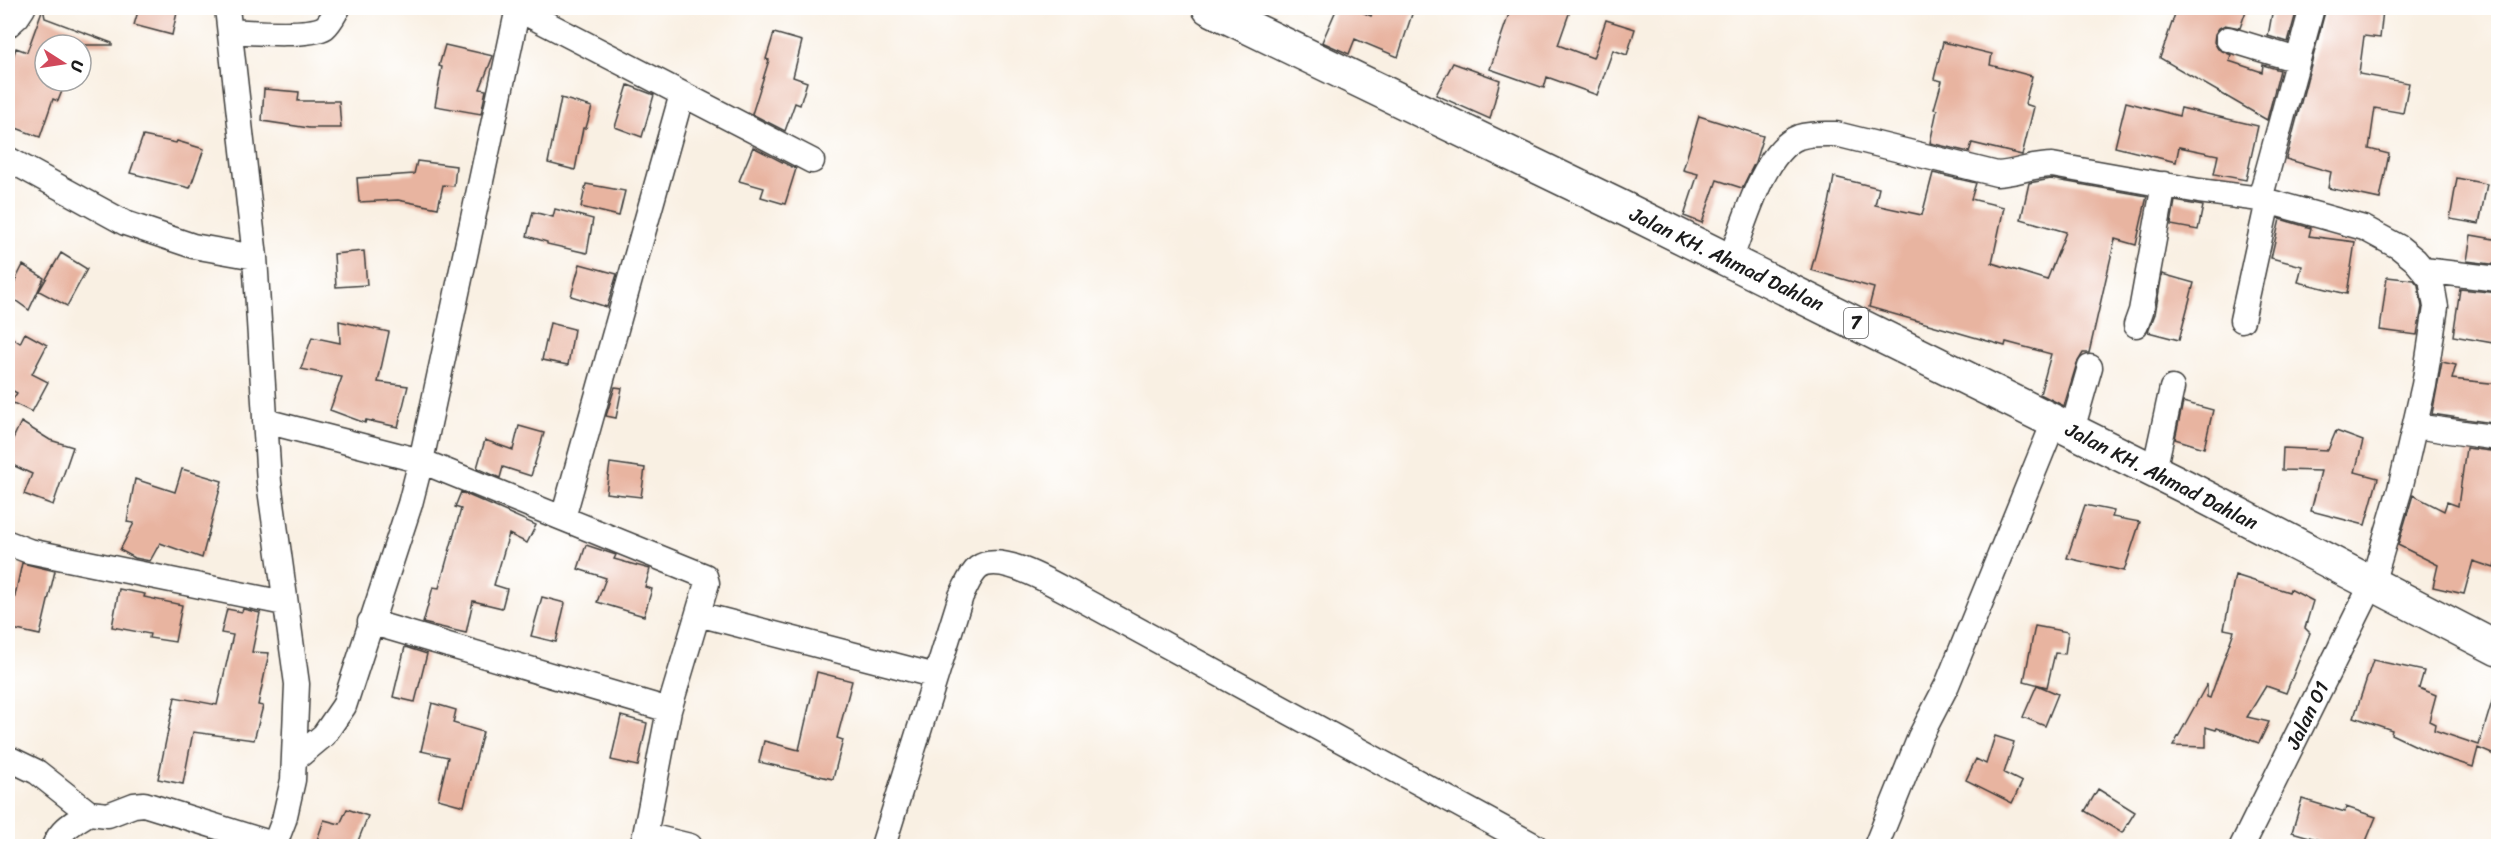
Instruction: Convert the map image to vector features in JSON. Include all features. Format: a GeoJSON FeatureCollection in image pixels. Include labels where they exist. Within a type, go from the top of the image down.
{"type":"FeatureCollection","features":[{"type":"Feature","properties":{"kind":"highway","name":"Jalan KH. Ahmad Dahlan"},"geometry":{"type":"LineString","coordinates":[[1209,8],[1730,261],[2154,471],[2499,649]]}},
{"type":"Feature","properties":{"kind":"street"},"geometry":{"type":"LineString","coordinates":[[8,25],[23,8]]}},
{"type":"Feature","properties":{"kind":"street"},"geometry":{"type":"LineString","coordinates":[[8,758],[37,772],[89,813],[108,815],[144,804],[276,846],[293,780],[297,684],[269,482],[255,257],[229,19],[264,33],[312,31],[325,27],[338,8]]}},
{"type":"Feature","properties":{"kind":"street"},"geometry":{"type":"LineString","coordinates":[[294,760],[324,735],[344,706],[410,504],[517,8],[812,161]]}},
{"type":"Feature","properties":{"kind":"street"},"geometry":{"type":"LineString","coordinates":[[2242,320],[2264,200],[2297,60],[2312,8]]}},
{"type":"Feature","properties":{"kind":"street"},"geometry":{"type":"LineString","coordinates":[[2228,39],[2297,60]]}},
{"type":"Feature","properties":{"kind":"street"},"geometry":{"type":"LineString","coordinates":[[563,518],[681,94]]}},
{"type":"Feature","properties":{"kind":"street"},"geometry":{"type":"LineString","coordinates":[[1730,261],[1763,175],[1782,148],[1797,138],[1812,134],[1836,134],[1997,174],[2014,173],[2038,165],[2052,165],[2264,200],[2364,228],[2399,247],[2424,270],[2499,279]]}},
{"type":"Feature","properties":{"kind":"street"},"geometry":{"type":"LineString","coordinates":[[8,159],[125,223],[193,246],[255,257]]}},
{"type":"Feature","properties":{"kind":"street"},"geometry":{"type":"LineString","coordinates":[[2136,326],[2141,311],[2164,184]]}},
{"type":"Feature","properties":{"kind":"street","name":"Jalan 01"},"geometry":{"type":"LineString","coordinates":[[2242,846],[2373,584],[2415,426],[2436,307],[2431,279],[2424,270]]}},
{"type":"Feature","properties":{"kind":"street"},"geometry":{"type":"LineString","coordinates":[[1876,846],[1920,738],[1947,685],[2090,367]]}},
{"type":"Feature","properties":{"kind":"street"},"geometry":{"type":"LineString","coordinates":[[2154,471],[2172,388]]}},
{"type":"Feature","properties":{"kind":"street"},"geometry":{"type":"LineString","coordinates":[[265,421],[421,461],[705,576],[707,583],[669,710],[643,841],[690,846]]}},
{"type":"Feature","properties":{"kind":"street"},"geometry":{"type":"LineString","coordinates":[[2415,426],[2499,438]]}},
{"type":"Feature","properties":{"kind":"street"},"geometry":{"type":"LineString","coordinates":[[8,543],[28,550],[284,603]]}},
{"type":"Feature","properties":{"kind":"street"},"geometry":{"type":"LineString","coordinates":[[884,846],[961,596],[969,579],[978,568],[999,562],[1038,577],[1074,595],[1535,846]]}},
{"type":"Feature","properties":{"kind":"street"},"geometry":{"type":"LineString","coordinates":[[698,614],[936,676]]}},
{"type":"Feature","properties":{"kind":"street"},"geometry":{"type":"LineString","coordinates":[[370,622],[669,710]]}},
{"type":"Feature","properties":{"kind":"street"},"geometry":{"type":"LineString","coordinates":[[54,846],[59,835],[68,826],[89,813]]}},
{"type":"Feature","properties":{"kind":"building"},"geometry":{"type":"Polygon","coordinates":[[[43,8],[45,18],[85,33],[34,33],[43,8]]]}},
{"type":"Feature","properties":{"kind":"building"},"geometry":{"type":"Polygon","coordinates":[[[139,8],[178,8],[172,35],[134,25],[139,8]]]}},
{"type":"Feature","properties":{"kind":"building"},"geometry":{"type":"Polygon","coordinates":[[[1337,8],[1353,8],[1371,16],[1374,8],[1414,8],[1398,57],[1355,39],[1349,54],[1322,42],[1337,8]]]}},
{"type":"Feature","properties":{"kind":"building"},"geometry":{"type":"Polygon","coordinates":[[[1511,8],[1571,8],[1558,45],[1593,58],[1606,20],[1635,29],[1627,55],[1613,50],[1597,95],[1547,77],[1544,88],[1490,69],[1511,8]]]}},
{"type":"Feature","properties":{"kind":"building"},"geometry":{"type":"Polygon","coordinates":[[[2177,8],[2247,8],[2240,28],[2225,25],[2219,28],[2214,42],[2218,49],[2231,55],[2229,61],[2262,72],[2263,65],[2280,70],[2267,120],[2160,58],[2177,8]]]}},
{"type":"Feature","properties":{"kind":"building"},"geometry":{"type":"Polygon","coordinates":[[[2273,8],[2296,13],[2288,42],[2268,36],[2273,8]]]}},
{"type":"Feature","properties":{"kind":"building"},"geometry":{"type":"Polygon","coordinates":[[[2326,8],[2383,10],[2380,38],[2364,36],[2359,74],[2409,83],[2403,113],[2375,108],[2369,149],[2389,154],[2380,199],[2328,188],[2331,172],[2286,159],[2326,8]]]}},
{"type":"Feature","properties":{"kind":"building"},"geometry":{"type":"Polygon","coordinates":[[[774,33],[802,41],[793,77],[807,82],[800,105],[795,103],[785,131],[752,114],[769,60],[766,59],[774,33]]]}},
{"type":"Feature","properties":{"kind":"building"},"geometry":{"type":"Polygon","coordinates":[[[33,36],[33,93],[61,93],[58,101],[53,99],[40,137],[8,125],[8,73],[16,48],[27,52],[33,36]]]}},
{"type":"Feature","properties":{"kind":"building"},"geometry":{"type":"Polygon","coordinates":[[[93,36],[112,43],[112,45],[93,45],[93,36]]]}},
{"type":"Feature","properties":{"kind":"building"},"geometry":{"type":"Polygon","coordinates":[[[1943,42],[1992,54],[1990,65],[2032,76],[2025,104],[2034,107],[2022,155],[1972,143],[1969,152],[1930,143],[1937,110],[1934,109],[1942,81],[1934,79],[1943,42]]]}},
{"type":"Feature","properties":{"kind":"building"},"geometry":{"type":"Polygon","coordinates":[[[445,45],[493,56],[480,89],[486,90],[481,114],[435,106],[442,67],[439,66],[445,45]]]}},
{"type":"Feature","properties":{"kind":"building"},"geometry":{"type":"Polygon","coordinates":[[[1453,63],[1500,80],[1490,119],[1436,95],[1453,63]]]}},
{"type":"Feature","properties":{"kind":"building"},"geometry":{"type":"Polygon","coordinates":[[[628,85],[654,95],[642,137],[615,127],[628,85]]]}},
{"type":"Feature","properties":{"kind":"building"},"geometry":{"type":"Polygon","coordinates":[[[264,89],[299,92],[298,101],[339,101],[341,128],[309,128],[262,121],[264,89]]]}},
{"type":"Feature","properties":{"kind":"building"},"geometry":{"type":"Polygon","coordinates":[[[561,98],[592,107],[586,128],[583,128],[575,170],[548,163],[561,98]]]}},
{"type":"Feature","properties":{"kind":"building"},"geometry":{"type":"Polygon","coordinates":[[[2126,102],[2179,116],[2181,108],[2258,126],[2246,180],[2214,174],[2218,155],[2179,147],[2176,162],[2115,147],[2126,102]]]}},
{"type":"Feature","properties":{"kind":"building"},"geometry":{"type":"Polygon","coordinates":[[[1699,116],[1763,136],[1755,162],[1742,188],[1717,180],[1702,223],[1684,216],[1698,174],[1683,170],[1699,116]]]}},
{"type":"Feature","properties":{"kind":"building"},"geometry":{"type":"Polygon","coordinates":[[[143,136],[176,143],[177,141],[204,149],[190,188],[130,173],[143,136]]]}},
{"type":"Feature","properties":{"kind":"building"},"geometry":{"type":"Polygon","coordinates":[[[753,147],[796,169],[785,204],[761,197],[764,188],[739,181],[753,147]]]}},
{"type":"Feature","properties":{"kind":"building"},"geometry":{"type":"Polygon","coordinates":[[[417,161],[456,166],[454,186],[443,185],[438,208],[398,200],[359,202],[357,178],[414,174],[417,161]]]}},
{"type":"Feature","properties":{"kind":"building"},"geometry":{"type":"Polygon","coordinates":[[[1933,173],[1976,183],[1971,199],[2004,207],[1992,263],[2047,280],[2066,232],[2021,219],[2029,183],[2051,179],[2147,196],[2136,245],[2115,239],[2089,353],[2083,353],[2077,363],[2064,406],[2040,394],[2051,354],[2006,342],[2005,346],[1869,307],[1874,288],[1811,270],[1834,177],[1879,188],[1875,205],[1922,215],[1933,173]]]}},
{"type":"Feature","properties":{"kind":"building"},"geometry":{"type":"Polygon","coordinates":[[[2457,178],[2487,184],[2479,224],[2450,219],[2457,178]]]}},
{"type":"Feature","properties":{"kind":"building"},"geometry":{"type":"Polygon","coordinates":[[[586,184],[625,191],[619,216],[581,207],[586,184]]]}},
{"type":"Feature","properties":{"kind":"building"},"geometry":{"type":"Polygon","coordinates":[[[2175,201],[2203,206],[2198,230],[2171,225],[2175,201]]]}},
{"type":"Feature","properties":{"kind":"building"},"geometry":{"type":"Polygon","coordinates":[[[555,209],[593,219],[587,253],[547,244],[547,242],[527,236],[533,212],[553,217],[555,209]]]}},
{"type":"Feature","properties":{"kind":"building"},"geometry":{"type":"Polygon","coordinates":[[[2280,219],[2311,228],[2309,236],[2355,242],[2347,294],[2298,282],[2302,266],[2271,258],[2280,219]]]}},
{"type":"Feature","properties":{"kind":"building"},"geometry":{"type":"Polygon","coordinates":[[[2471,235],[2499,240],[2499,265],[2467,261],[2471,235]]]}},
{"type":"Feature","properties":{"kind":"building"},"geometry":{"type":"Polygon","coordinates":[[[364,251],[367,285],[336,287],[334,254],[364,251]]]}},
{"type":"Feature","properties":{"kind":"building"},"geometry":{"type":"Polygon","coordinates":[[[61,253],[87,269],[67,306],[39,291],[61,253]]]}},
{"type":"Feature","properties":{"kind":"building"},"geometry":{"type":"Polygon","coordinates":[[[580,264],[617,274],[607,307],[571,296],[580,264]]]}},
{"type":"Feature","properties":{"kind":"building"},"geometry":{"type":"Polygon","coordinates":[[[23,265],[44,278],[29,310],[8,295],[23,265]]]}},
{"type":"Feature","properties":{"kind":"building"},"geometry":{"type":"Polygon","coordinates":[[[2162,274],[2194,283],[2179,340],[2148,332],[2155,314],[2162,274]]]}},
{"type":"Feature","properties":{"kind":"building"},"geometry":{"type":"Polygon","coordinates":[[[2387,277],[2414,280],[2418,285],[2422,307],[2417,335],[2380,330],[2387,277]]]}},
{"type":"Feature","properties":{"kind":"building"},"geometry":{"type":"Polygon","coordinates":[[[2460,289],[2499,293],[2499,344],[2453,336],[2460,289]]]}},
{"type":"Feature","properties":{"kind":"building"},"geometry":{"type":"Polygon","coordinates":[[[339,321],[389,332],[378,382],[408,386],[398,427],[366,420],[365,423],[330,410],[342,377],[301,369],[312,337],[340,343],[339,321]]]}},
{"type":"Feature","properties":{"kind":"building"},"geometry":{"type":"Polygon","coordinates":[[[550,323],[574,329],[568,365],[542,360],[550,323]]]}},
{"type":"Feature","properties":{"kind":"building"},"geometry":{"type":"Polygon","coordinates":[[[25,333],[47,345],[32,374],[48,382],[32,412],[11,402],[17,393],[8,388],[8,335],[20,343],[25,333]]]}},
{"type":"Feature","properties":{"kind":"building"},"geometry":{"type":"Polygon","coordinates":[[[2442,362],[2456,365],[2452,379],[2499,384],[2499,424],[2432,414],[2442,362]]]}},
{"type":"Feature","properties":{"kind":"building"},"geometry":{"type":"Polygon","coordinates":[[[615,387],[622,388],[616,418],[606,416],[615,387]]]}},
{"type":"Feature","properties":{"kind":"building"},"geometry":{"type":"Polygon","coordinates":[[[2183,402],[2213,410],[2204,448],[2175,439],[2183,402]]]}},
{"type":"Feature","properties":{"kind":"building"},"geometry":{"type":"Polygon","coordinates":[[[21,422],[50,440],[73,447],[53,505],[24,494],[32,474],[8,463],[8,449],[21,422]]]}},
{"type":"Feature","properties":{"kind":"building"},"geometry":{"type":"Polygon","coordinates":[[[519,426],[544,433],[531,476],[503,467],[500,478],[477,468],[485,440],[513,450],[519,426]]]}},
{"type":"Feature","properties":{"kind":"building"},"geometry":{"type":"Polygon","coordinates":[[[2336,431],[2363,441],[2355,472],[2378,478],[2365,525],[2311,511],[2321,471],[2282,470],[2283,448],[2328,450],[2336,431]]]}},
{"type":"Feature","properties":{"kind":"building"},"geometry":{"type":"Polygon","coordinates":[[[2466,448],[2499,452],[2499,552],[2494,568],[2473,561],[2464,594],[2433,587],[2438,565],[2398,545],[2413,495],[2444,511],[2447,502],[2458,506],[2466,448]]]}},
{"type":"Feature","properties":{"kind":"building"},"geometry":{"type":"Polygon","coordinates":[[[610,463],[645,468],[641,497],[606,493],[610,463]]]}},
{"type":"Feature","properties":{"kind":"building"},"geometry":{"type":"Polygon","coordinates":[[[182,469],[222,481],[202,558],[160,543],[150,561],[135,558],[120,550],[134,523],[127,522],[135,479],[175,492],[182,469]]]}},
{"type":"Feature","properties":{"kind":"building"},"geometry":{"type":"Polygon","coordinates":[[[461,492],[536,525],[527,543],[509,534],[494,585],[507,589],[502,608],[473,601],[466,633],[423,623],[433,587],[439,588],[461,509],[455,507],[461,492]]]}},
{"type":"Feature","properties":{"kind":"building"},"geometry":{"type":"Polygon","coordinates":[[[2085,505],[2114,511],[2112,517],[2140,522],[2124,571],[2067,558],[2085,505]]]}},
{"type":"Feature","properties":{"kind":"building"},"geometry":{"type":"Polygon","coordinates":[[[586,545],[616,555],[614,559],[650,569],[645,587],[652,589],[644,616],[597,602],[606,578],[578,569],[586,545]]]}},
{"type":"Feature","properties":{"kind":"building"},"geometry":{"type":"Polygon","coordinates":[[[22,563],[55,571],[40,635],[8,628],[22,563]]]}},
{"type":"Feature","properties":{"kind":"building"},"geometry":{"type":"Polygon","coordinates":[[[2235,575],[2289,592],[2290,589],[2313,601],[2305,628],[2310,633],[2286,693],[2266,686],[2247,717],[2269,722],[2259,743],[2217,728],[2216,730],[2206,727],[2206,747],[2173,746],[2207,684],[2207,697],[2210,698],[2234,631],[2224,629],[2235,575]]]}},
{"type":"Feature","properties":{"kind":"building"},"geometry":{"type":"Polygon","coordinates":[[[119,589],[182,605],[175,642],[149,638],[150,634],[112,627],[119,589]]]}},
{"type":"Feature","properties":{"kind":"building"},"geometry":{"type":"Polygon","coordinates":[[[542,597],[565,603],[556,642],[531,636],[542,597]]]}},
{"type":"Feature","properties":{"kind":"building"},"geometry":{"type":"Polygon","coordinates":[[[227,609],[242,612],[243,609],[260,613],[252,652],[269,653],[258,705],[263,706],[254,740],[193,732],[183,784],[158,779],[175,697],[217,705],[233,635],[221,633],[227,609]]]}},
{"type":"Feature","properties":{"kind":"building"},"geometry":{"type":"Polygon","coordinates":[[[2035,626],[2068,632],[2065,654],[2055,653],[2047,687],[2024,681],[2035,626]]]}},
{"type":"Feature","properties":{"kind":"building"},"geometry":{"type":"Polygon","coordinates":[[[405,647],[427,654],[415,702],[393,697],[405,647]]]}},
{"type":"Feature","properties":{"kind":"building"},"geometry":{"type":"Polygon","coordinates":[[[2373,660],[2424,671],[2419,688],[2436,695],[2429,721],[2435,724],[2434,730],[2479,745],[2494,695],[2499,696],[2499,757],[2478,748],[2473,767],[2433,754],[2391,734],[2392,730],[2354,717],[2373,660]]]}},
{"type":"Feature","properties":{"kind":"building"},"geometry":{"type":"Polygon","coordinates":[[[817,672],[852,681],[837,738],[843,740],[833,779],[759,762],[764,741],[799,750],[817,672]]]}},
{"type":"Feature","properties":{"kind":"building"},"geometry":{"type":"Polygon","coordinates":[[[2037,685],[2058,694],[2045,726],[2023,717],[2037,685]]]}},
{"type":"Feature","properties":{"kind":"building"},"geometry":{"type":"Polygon","coordinates":[[[432,703],[456,710],[453,723],[483,732],[464,806],[438,799],[448,757],[421,751],[432,703]]]}},
{"type":"Feature","properties":{"kind":"building"},"geometry":{"type":"Polygon","coordinates":[[[621,716],[647,723],[638,766],[611,760],[621,716]]]}},
{"type":"Feature","properties":{"kind":"building"},"geometry":{"type":"Polygon","coordinates":[[[1995,736],[2014,742],[2004,773],[2022,782],[2012,803],[1966,780],[1976,759],[1986,764],[1995,736]]]}},
{"type":"Feature","properties":{"kind":"building"},"geometry":{"type":"Polygon","coordinates":[[[2098,789],[2135,812],[2122,833],[2085,811],[2098,789]]]}},
{"type":"Feature","properties":{"kind":"building"},"geometry":{"type":"Polygon","coordinates":[[[2302,799],[2345,812],[2346,807],[2376,817],[2364,846],[2340,846],[2292,832],[2302,799]]]}},
{"type":"Feature","properties":{"kind":"building"},"geometry":{"type":"Polygon","coordinates":[[[347,809],[368,816],[356,846],[315,846],[324,820],[340,824],[347,809]]]}}]}
